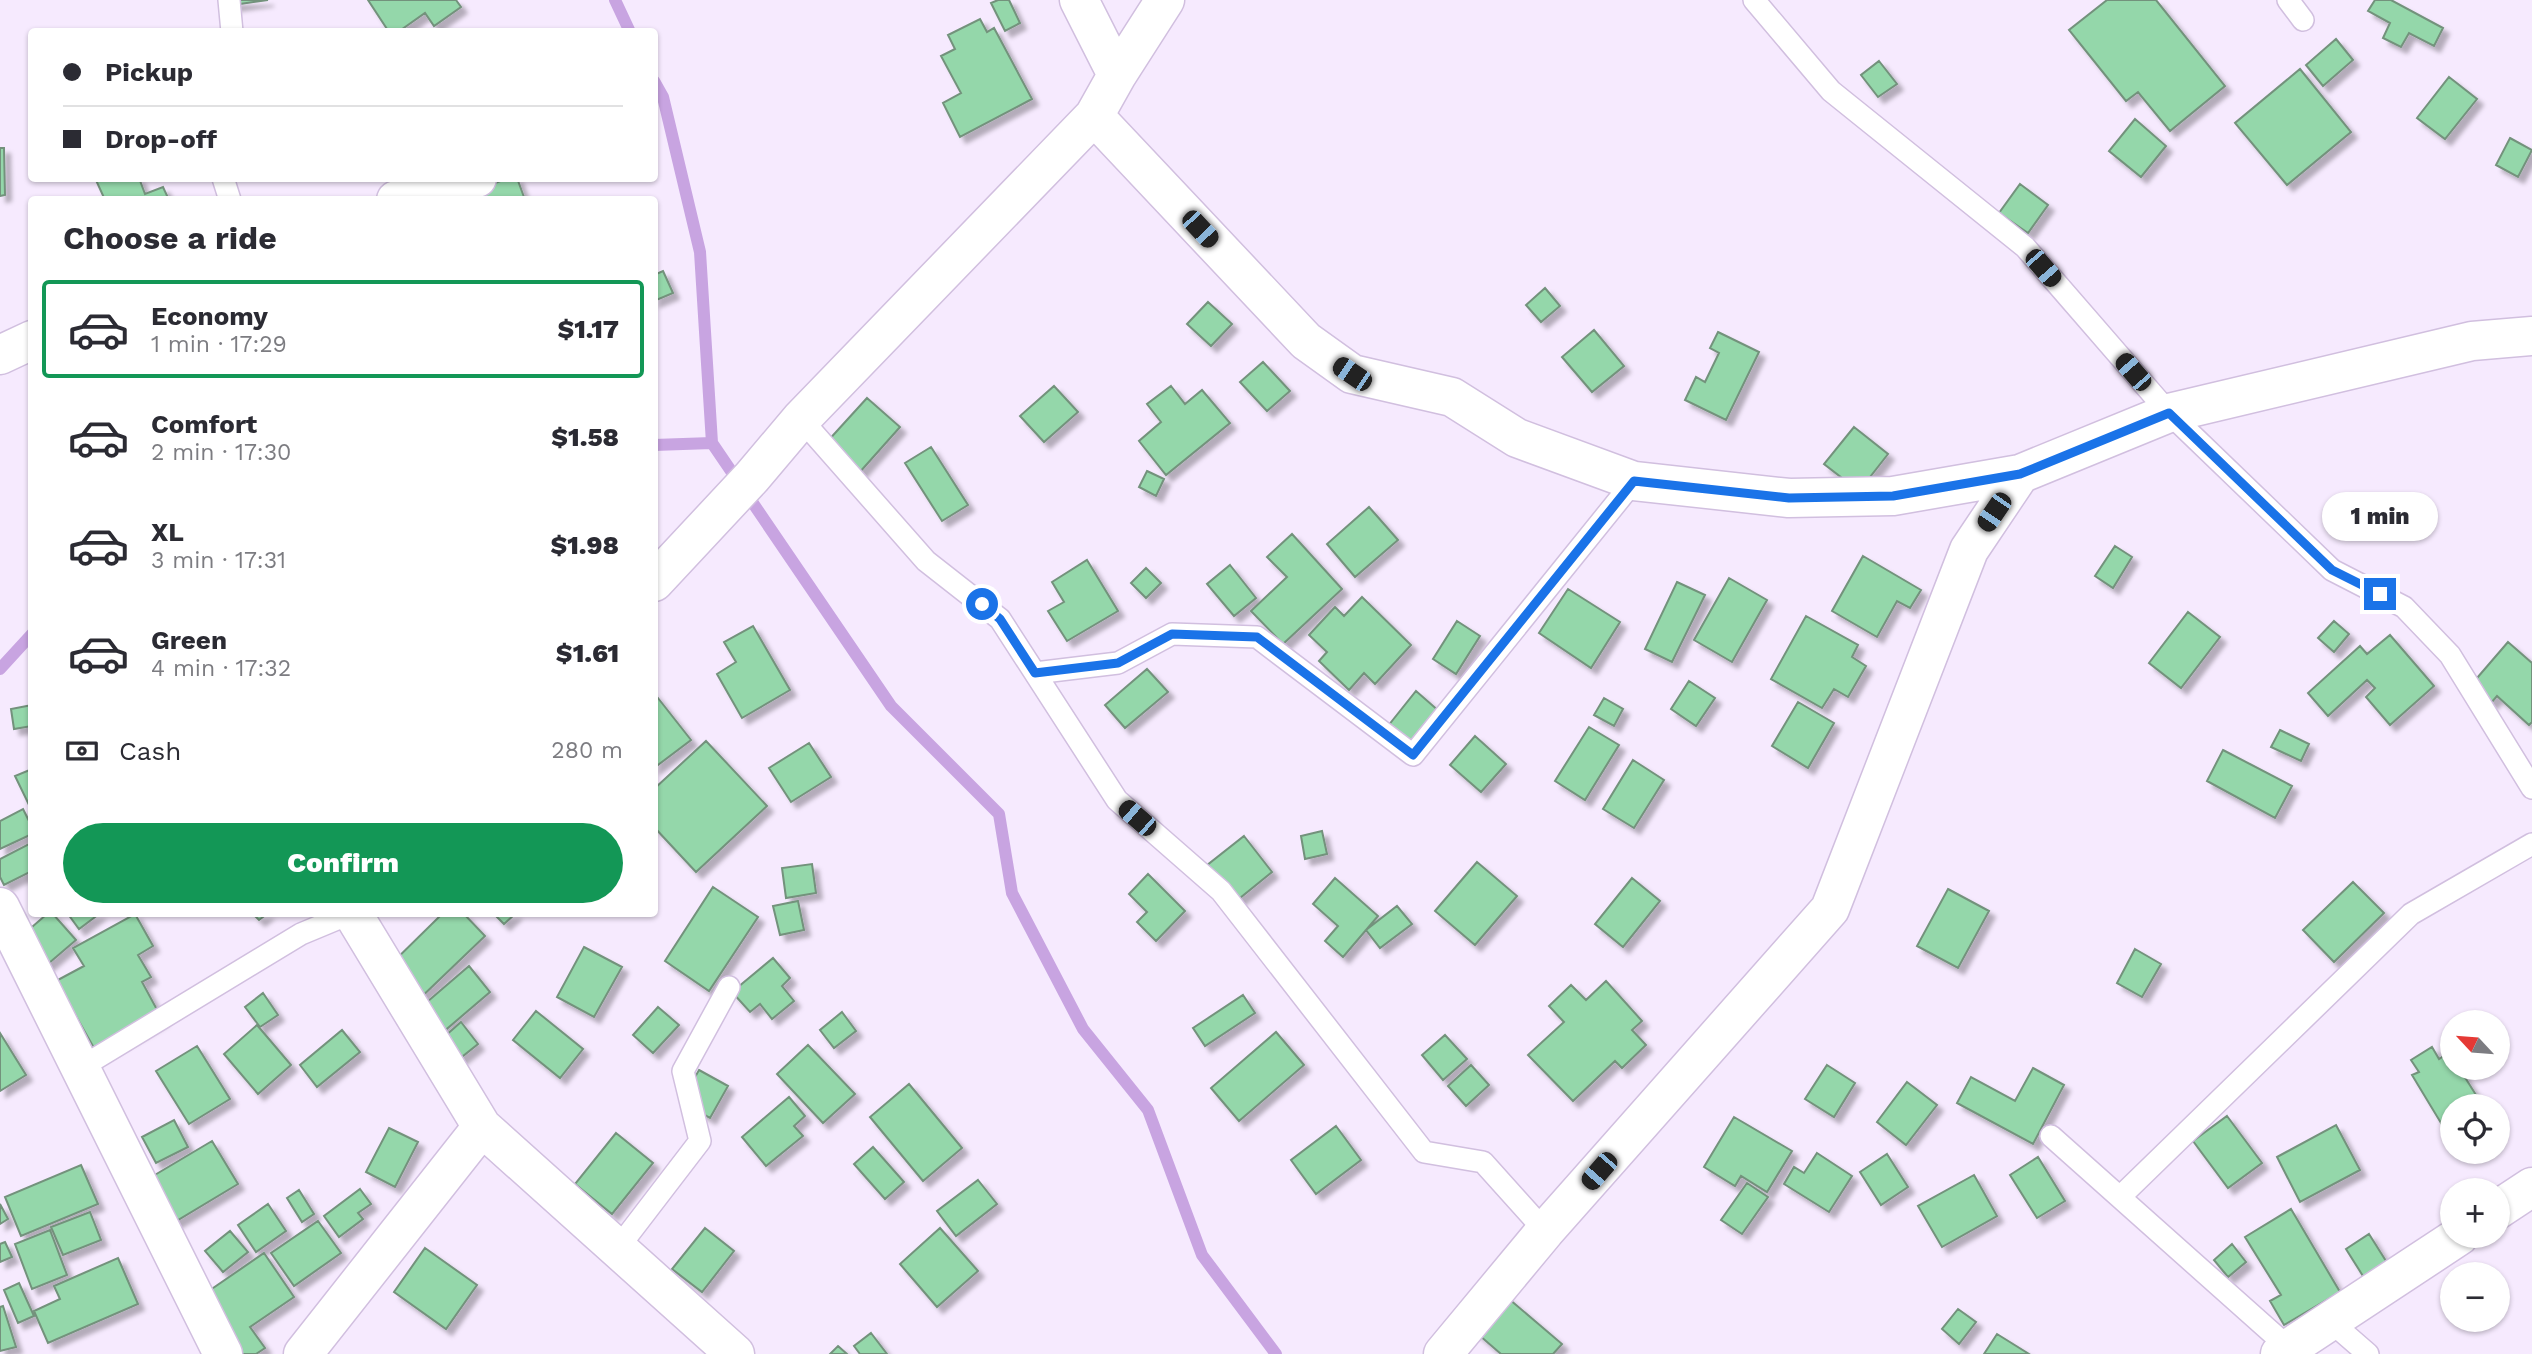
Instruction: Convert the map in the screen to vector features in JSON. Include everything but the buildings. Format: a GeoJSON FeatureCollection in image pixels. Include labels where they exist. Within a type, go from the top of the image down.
{"type":"FeatureCollection","features":[{"type":"Feature","properties":{"kind":"street"},"geometry":{"type":"LineString","coordinates":[[1079,0],[1117,75]]}},
{"type":"Feature","properties":{"kind":"street"},"geometry":{"type":"LineString","coordinates":[[658,578],[802,419],[1094,116],[1165,0]]}},
{"type":"Feature","properties":{"kind":"street"},"geometry":{"type":"LineString","coordinates":[[1094,116],[1306,341],[1352,374],[1452,397],[1517,438],[1634,481],[1789,498],[1893,496],[2020,474],[2169,413],[2472,341],[2532,336]]}},
{"type":"Feature","properties":{"kind":"street"},"geometry":{"type":"LineString","coordinates":[[411,196],[462,182]]}},
{"type":"Feature","properties":{"kind":"street"},"geometry":{"type":"LineString","coordinates":[[0,355],[28,342]]}},
{"type":"Feature","properties":{"kind":"street"},"geometry":{"type":"LineString","coordinates":[[1443,1354],[1545,1231],[1829,909],[1969,550],[2020,474]]}},
{"type":"Feature","properties":{"kind":"street"},"geometry":{"type":"LineString","coordinates":[[0,907],[223,1354]]}},
{"type":"Feature","properties":{"kind":"street"},"geometry":{"type":"LineString","coordinates":[[353,917],[482,1127],[735,1354]]}},
{"type":"Feature","properties":{"kind":"street"},"geometry":{"type":"LineString","coordinates":[[303,1354],[482,1127]]}},
{"type":"Feature","properties":{"kind":"street"},"geometry":{"type":"LineString","coordinates":[[2510,1201],[2532,1187]]}},
{"type":"Feature","properties":{"kind":"street"},"geometry":{"type":"LineString","coordinates":[[2285,1351],[2441,1248]]}},
{"type":"Feature","properties":{"kind":"lane"},"geometry":{"type":"LineString","coordinates":[[229,0],[232,28]]}},
{"type":"Feature","properties":{"kind":"lane"},"geometry":{"type":"LineString","coordinates":[[1754,0],[1831,91],[2025,247],[2169,413],[2332,570],[2404,607],[2451,655],[2532,788]]}},
{"type":"Feature","properties":{"kind":"lane"},"geometry":{"type":"LineString","coordinates":[[2288,0],[2303,20]]}},
{"type":"Feature","properties":{"kind":"lane"},"geometry":{"type":"LineString","coordinates":[[802,419],[926,561],[1000,619],[1116,800],[1220,891],[1424,1152],[1483,1162],[1545,1231]]}},
{"type":"Feature","properties":{"kind":"lane"},"geometry":{"type":"LineString","coordinates":[[1035,673],[1118,663],[1172,634],[1257,637],[1413,755],[1634,481]]}},
{"type":"Feature","properties":{"kind":"lane"},"geometry":{"type":"LineString","coordinates":[[2120,1197],[2411,914],[2532,844]]}},
{"type":"Feature","properties":{"kind":"lane"},"geometry":{"type":"LineString","coordinates":[[80,1069],[302,934],[344,917]]}},
{"type":"Feature","properties":{"kind":"lane"},"geometry":{"type":"LineString","coordinates":[[618,1248],[700,1141],[683,1071],[729,987]]}},
{"type":"Feature","properties":{"kind":"lane"},"geometry":{"type":"LineString","coordinates":[[2051,1136],[2285,1351]]}},
{"type":"Feature","properties":{"kind":"lane"},"geometry":{"type":"LineString","coordinates":[[2330,1321],[2368,1354]]}},
{"type":"Feature","properties":{"kind":"waterway"},"geometry":{"type":"LineString","coordinates":[[615,0],[628,28]]}},
{"type":"Feature","properties":{"kind":"waterway"},"geometry":{"type":"LineString","coordinates":[[658,88],[663,97],[700,252],[712,443],[891,706],[999,814],[1012,893],[1083,1029],[1148,1110],[1202,1255],[1276,1354]]}},
{"type":"Feature","properties":{"kind":"waterway"},"geometry":{"type":"LineString","coordinates":[[658,445],[712,443]]}},
{"type":"Feature","properties":{"kind":"waterway"},"geometry":{"type":"LineString","coordinates":[[0,669],[28,638]]}},
{"type":"Feature","properties":{"kind":"route"},"geometry":{"type":"LineString","coordinates":[[982,604],[1000,619],[1035,673],[1118,663],[1172,634],[1257,637],[1413,755],[1634,481],[1789,498],[1893,496],[2020,474],[2169,413],[2332,570],[2380,594]]}}]}
